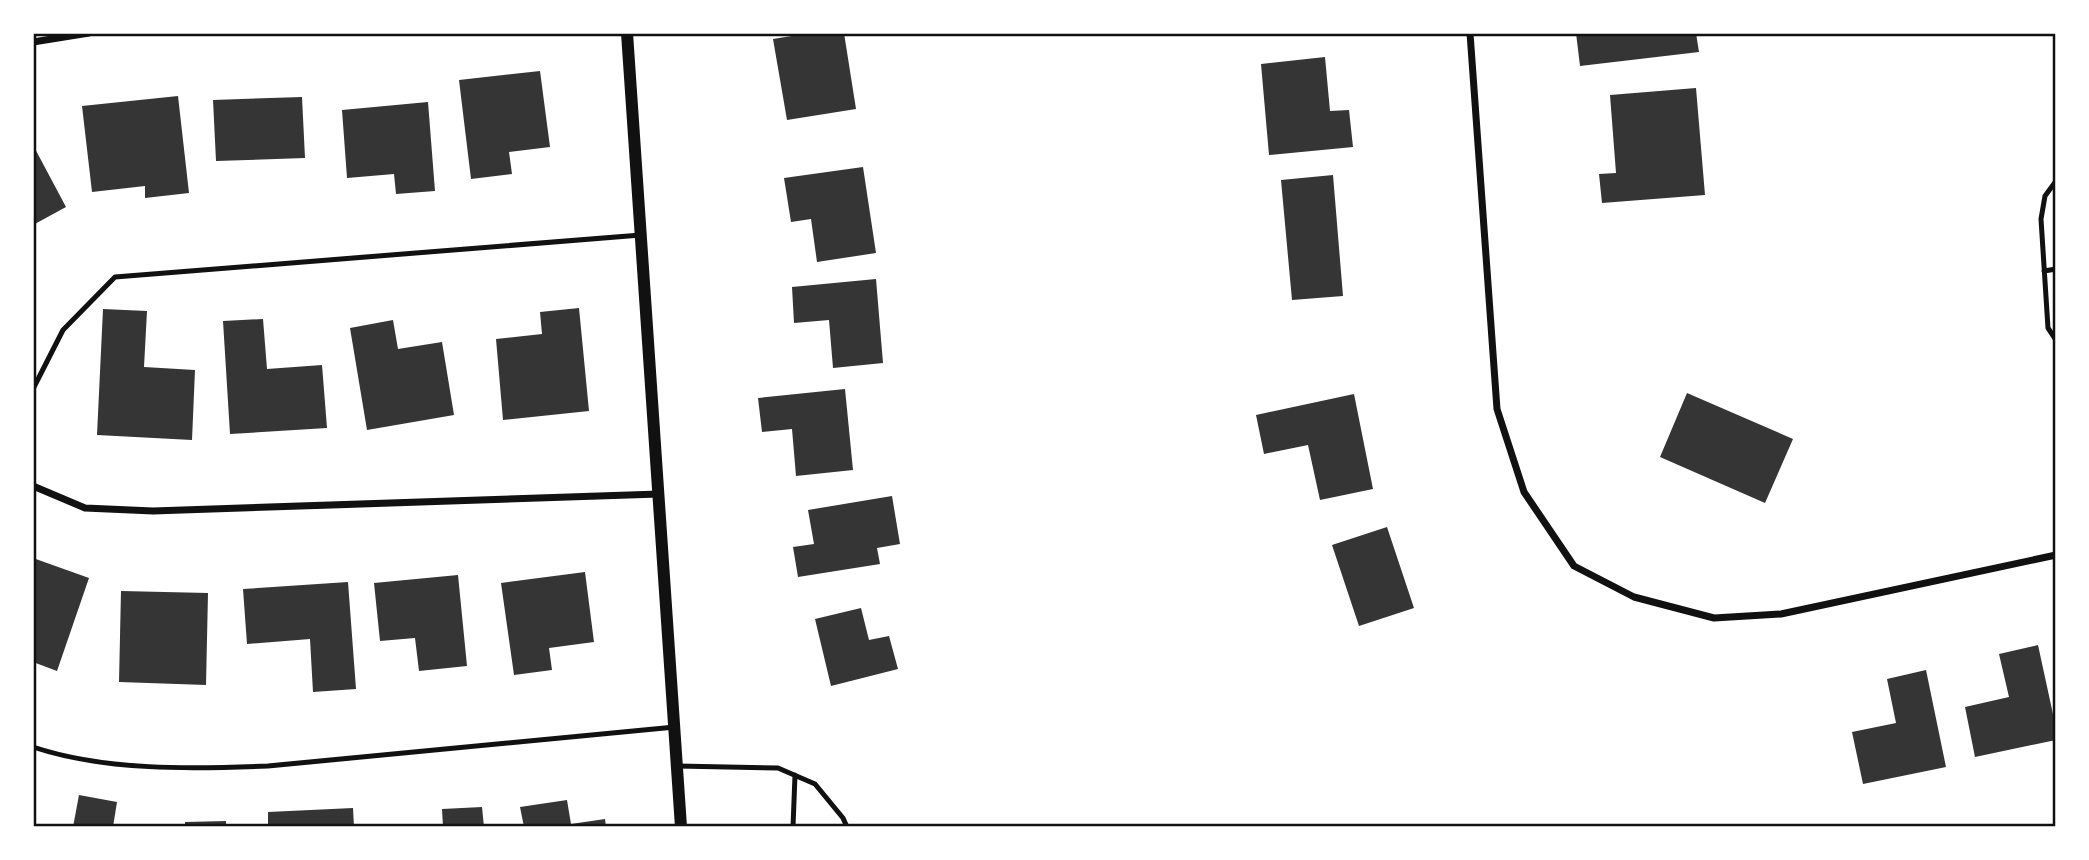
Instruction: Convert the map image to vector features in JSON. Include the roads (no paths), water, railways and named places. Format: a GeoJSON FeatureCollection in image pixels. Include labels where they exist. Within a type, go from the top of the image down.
{"type":"FeatureCollection","features":[{"type":"Feature","properties":{"kind":"street"},"geometry":{"type":"LineString","coordinates":[[33,42],[89,33]]}},
{"type":"Feature","properties":{"kind":"street"},"geometry":{"type":"LineString","coordinates":[[628,33],[681,827]]}},
{"type":"Feature","properties":{"kind":"street"},"geometry":{"type":"LineString","coordinates":[[1470,33],[1497,409],[1524,492],[1574,566],[1634,597],[1713,618],[1780,614],[2056,555]]}},
{"type":"Feature","properties":{"kind":"street"},"geometry":{"type":"LineString","coordinates":[[33,486],[85,508],[153,510],[659,494]]}},
{"type":"Feature","properties":{"kind":"lane"},"geometry":{"type":"LineString","coordinates":[[2056,181],[2045,196],[2041,219],[2048,328],[2056,340]]}},
{"type":"Feature","properties":{"kind":"lane"},"geometry":{"type":"LineString","coordinates":[[33,389],[63,330],[115,276],[641,234]]}},
{"type":"Feature","properties":{"kind":"lane"},"geometry":{"type":"LineString","coordinates":[[2044,271],[2056,269]]}},
{"type":"Feature","properties":{"kind":"lane"},"geometry":{"type":"LineString","coordinates":[[33,747],[62,757],[201,769],[268,766],[675,727]]}},
{"type":"Feature","properties":{"kind":"lane"},"geometry":{"type":"LineString","coordinates":[[677,766],[778,768],[815,784],[843,818],[847,827]]}},
{"type":"Feature","properties":{"kind":"lane"},"geometry":{"type":"LineString","coordinates":[[793,827],[795,775]]}}]}
